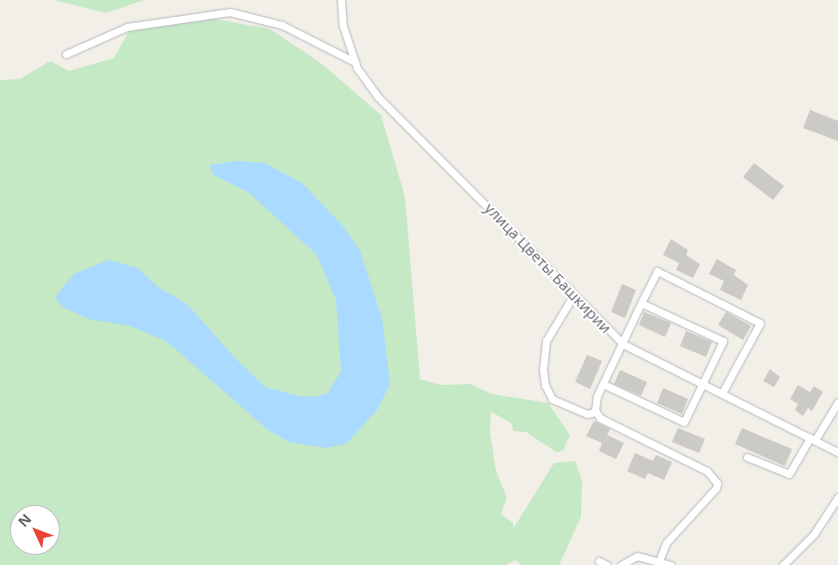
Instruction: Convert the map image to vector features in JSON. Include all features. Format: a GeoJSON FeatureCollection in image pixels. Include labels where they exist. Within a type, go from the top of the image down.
{"type":"FeatureCollection","features":[{"type":"Feature","properties":{"kind":"street","name":"улица Цветы Башкирии"},"geometry":{"type":"LineString","coordinates":[[341,0],[343,26],[355,62],[377,96],[502,220],[573,296],[624,344],[838,452]]}},
{"type":"Feature","properties":{"kind":"street"},"geometry":{"type":"LineString","coordinates":[[66,54],[127,27],[230,12],[282,25],[355,62]]}},
{"type":"Feature","properties":{"kind":"street"},"geometry":{"type":"LineString","coordinates":[[659,561],[666,544],[716,488],[715,479],[707,471],[600,418],[596,412],[597,396],[624,344],[657,271],[760,323],[722,393]]}},
{"type":"Feature","properties":{"kind":"street"},"geometry":{"type":"LineString","coordinates":[[573,296],[546,341],[543,369],[546,385],[552,399],[587,414],[596,412]]}},
{"type":"Feature","properties":{"kind":"street"},"geometry":{"type":"LineString","coordinates":[[603,384],[684,422],[723,341],[641,303]]}},
{"type":"Feature","properties":{"kind":"street"},"geometry":{"type":"LineString","coordinates":[[747,457],[789,474],[838,402]]}},
{"type":"Feature","properties":{"kind":"street"},"geometry":{"type":"LineString","coordinates":[[784,565],[814,534],[838,498]]}},
{"type":"Feature","properties":{"kind":"street"},"geometry":{"type":"LineString","coordinates":[[622,565],[637,556],[671,565]]}},
{"type":"Feature","properties":{"kind":"street"},"geometry":{"type":"LineString","coordinates":[[599,562],[606,565]]}},
{"type":"Feature","properties":{"kind":"green space"},"geometry":{"type":"Polygon","coordinates":[[[54,0],[144,0],[106,13],[54,0]]]}},
{"type":"Feature","properties":{"kind":"green space"},"geometry":{"type":"Polygon","coordinates":[[[194,15],[270,29],[322,64],[381,115],[405,197],[420,379],[441,385],[470,384],[492,394],[548,403],[570,435],[563,451],[556,452],[526,432],[514,431],[510,422],[491,412],[490,432],[496,471],[507,498],[501,514],[513,523],[513,529],[554,463],[575,461],[582,480],[581,517],[559,565],[521,565],[516,560],[505,565],[0,565],[0,80],[20,79],[50,61],[69,71],[114,58],[129,31],[194,15]]]}},
{"type":"Feature","properties":{"kind":"water"},"geometry":{"type":"Polygon","coordinates":[[[236,161],[264,163],[302,183],[342,225],[360,251],[382,318],[390,384],[377,410],[347,443],[326,448],[289,442],[268,430],[166,341],[130,326],[89,319],[62,307],[55,297],[74,274],[108,260],[138,268],[159,288],[187,304],[235,358],[265,387],[298,396],[314,397],[328,393],[341,371],[336,300],[317,255],[248,192],[212,174],[210,165],[236,161]]]}},
{"type":"Feature","properties":{"kind":"building"},"geometry":{"type":"Polygon","coordinates":[[[810,110],[838,121],[838,141],[803,128],[810,110]]]}},
{"type":"Feature","properties":{"kind":"building"},"geometry":{"type":"Polygon","coordinates":[[[754,163],[784,186],[773,200],[743,177],[754,163]]]}},
{"type":"Feature","properties":{"kind":"building"},"geometry":{"type":"Polygon","coordinates":[[[671,239],[688,250],[686,255],[700,264],[693,278],[676,270],[679,263],[663,255],[671,239]]]}},
{"type":"Feature","properties":{"kind":"building"},"geometry":{"type":"Polygon","coordinates":[[[717,259],[736,270],[734,275],[748,285],[741,300],[720,290],[724,281],[709,274],[717,259]]]}},
{"type":"Feature","properties":{"kind":"building"},"geometry":{"type":"Polygon","coordinates":[[[622,284],[636,290],[625,318],[611,312],[622,284]]]}},
{"type":"Feature","properties":{"kind":"building"},"geometry":{"type":"Polygon","coordinates":[[[644,312],[671,323],[665,337],[639,325],[644,312]]]}},
{"type":"Feature","properties":{"kind":"building"},"geometry":{"type":"Polygon","coordinates":[[[726,312],[751,326],[743,340],[718,325],[726,312]]]}},
{"type":"Feature","properties":{"kind":"building"},"geometry":{"type":"Polygon","coordinates":[[[686,331],[712,342],[706,357],[680,346],[686,331]]]}},
{"type":"Feature","properties":{"kind":"building"},"geometry":{"type":"Polygon","coordinates":[[[587,355],[602,361],[590,389],[575,382],[587,355]]]}},
{"type":"Feature","properties":{"kind":"building"},"geometry":{"type":"Polygon","coordinates":[[[770,369],[780,377],[774,387],[763,381],[770,369]]]}},
{"type":"Feature","properties":{"kind":"building"},"geometry":{"type":"Polygon","coordinates":[[[620,370],[647,382],[641,396],[614,384],[620,370]]]}},
{"type":"Feature","properties":{"kind":"building"},"geometry":{"type":"Polygon","coordinates":[[[798,385],[810,392],[814,386],[823,392],[812,411],[808,408],[803,416],[795,410],[798,404],[790,399],[798,385]]]}},
{"type":"Feature","properties":{"kind":"building"},"geometry":{"type":"Polygon","coordinates":[[[663,388],[688,399],[682,414],[657,403],[663,388]]]}},
{"type":"Feature","properties":{"kind":"building"},"geometry":{"type":"Polygon","coordinates":[[[594,421],[610,429],[607,435],[624,443],[616,459],[599,451],[602,443],[586,436],[594,421]]]}},
{"type":"Feature","properties":{"kind":"building"},"geometry":{"type":"Polygon","coordinates":[[[678,428],[705,439],[699,453],[672,442],[678,428]]]}},
{"type":"Feature","properties":{"kind":"building"},"geometry":{"type":"Polygon","coordinates":[[[742,428],[792,449],[785,466],[735,444],[742,428]]]}},
{"type":"Feature","properties":{"kind":"building"},"geometry":{"type":"Polygon","coordinates":[[[635,453],[653,461],[656,455],[672,462],[664,480],[648,473],[645,479],[627,471],[635,453]]]}}]}
